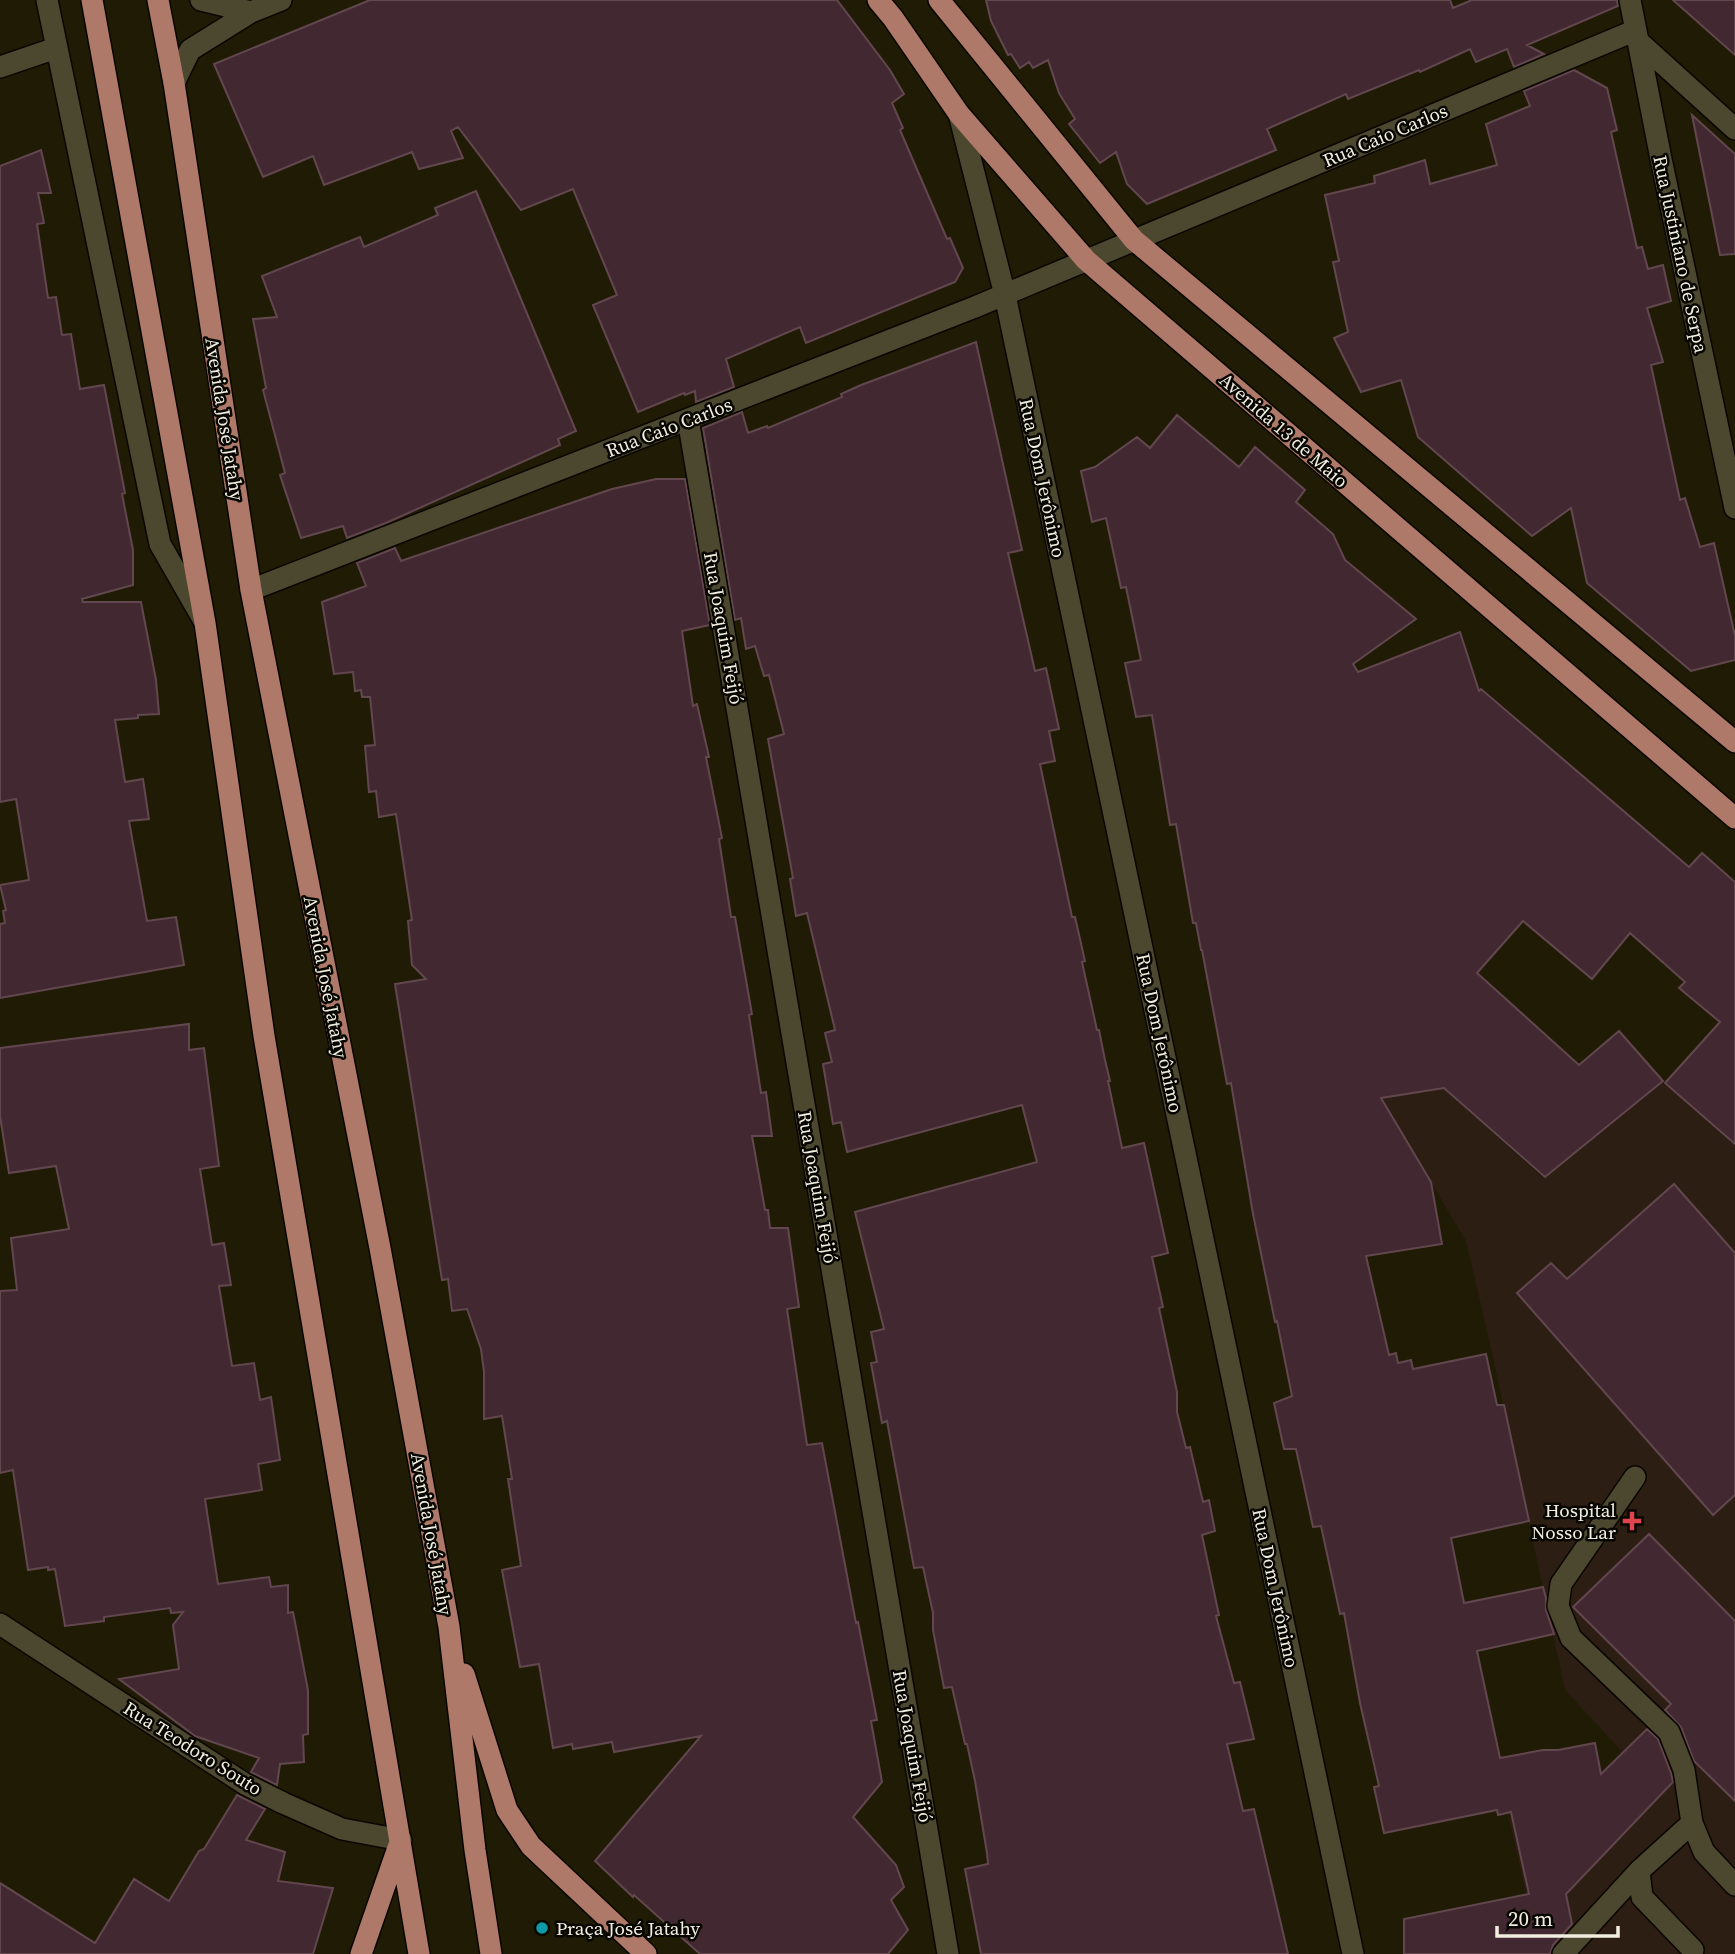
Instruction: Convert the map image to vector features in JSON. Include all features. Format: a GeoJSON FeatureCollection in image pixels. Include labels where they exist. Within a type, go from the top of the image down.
{"type":"FeatureCollection","features":[{"type":"Feature","properties":{"kind":"main road"},"geometry":{"type":"LineString","coordinates":[[92,0],[205,623],[264,1035],[419,1954]]}},
{"type":"Feature","properties":{"kind":"main road","name":"Avenida José Jatahy"},"geometry":{"type":"LineString","coordinates":[[158,0],[174,83],[251,590],[380,1248],[449,1627],[475,1850],[491,1954]]}},
{"type":"Feature","properties":{"kind":"main road","name":"Avenida 13 de Maio"},"geometry":{"type":"LineString","coordinates":[[878,0],[959,114],[1086,260],[1735,818]]}},
{"type":"Feature","properties":{"kind":"main road"},"geometry":{"type":"LineString","coordinates":[[939,0],[1134,240],[1735,742]]}},
{"type":"Feature","properties":{"kind":"main road"},"geometry":{"type":"LineString","coordinates":[[449,1627],[507,1811],[531,1846],[646,1954]]}},
{"type":"Feature","properties":{"kind":"main road"},"geometry":{"type":"LineString","coordinates":[[362,1954],[401,1840]]}},
{"type":"Feature","properties":{"kind":"street"},"geometry":{"type":"LineString","coordinates":[[47,0],[160,544],[205,623]]}},
{"type":"Feature","properties":{"kind":"street"},"geometry":{"type":"LineString","coordinates":[[201,0],[251,12]]}},
{"type":"Feature","properties":{"kind":"street"},"geometry":{"type":"LineString","coordinates":[[174,83],[190,50],[251,12],[281,0]]}},
{"type":"Feature","properties":{"kind":"street","name":"Rua Justiniano de Serpa"},"geometry":{"type":"LineString","coordinates":[[1630,0],[1735,508]]}},
{"type":"Feature","properties":{"kind":"street"},"geometry":{"type":"LineString","coordinates":[[1637,36],[1735,129]]}},
{"type":"Feature","properties":{"kind":"street","name":"Rua Caio Carlos"},"geometry":{"type":"LineString","coordinates":[[251,590],[1005,295],[1637,36]]}},
{"type":"Feature","properties":{"kind":"street"},"geometry":{"type":"LineString","coordinates":[[0,67],[56,48]]}},
{"type":"Feature","properties":{"kind":"street","name":"Rua Dom Jerônimo"},"geometry":{"type":"LineString","coordinates":[[959,114],[1005,295],[1353,1954]]}},
{"type":"Feature","properties":{"kind":"street","name":"Rua Joaquim Feijó"},"geometry":{"type":"LineString","coordinates":[[688,419],[948,1954]]}},
{"type":"Feature","properties":{"kind":"street"},"geometry":{"type":"LineString","coordinates":[[1634,1477],[1561,1584],[1558,1606],[1572,1638],[1669,1732],[1684,1770],[1692,1822],[1704,1852],[1735,1885]]}},
{"type":"Feature","properties":{"kind":"street","name":"Rua Teodoro Souto"},"geometry":{"type":"LineString","coordinates":[[0,1624],[245,1784],[342,1829],[401,1840]]}},
{"type":"Feature","properties":{"kind":"street"},"geometry":{"type":"LineString","coordinates":[[1563,1954],[1639,1871],[1692,1822]]}},
{"type":"Feature","properties":{"kind":"street"},"geometry":{"type":"LineString","coordinates":[[1639,1871],[1642,1897],[1693,1950]]}},
{"type":"Feature","properties":{"kind":"shaded area","name":"Hospital Nosso Lar"},"geometry":{"type":"Polygon","coordinates":[[[1663,1081],[1735,1143],[1735,1954],[1545,1954],[1538,1947],[1509,1817],[1549,1810],[1628,1758],[1565,1690],[1466,1241],[1381,1098],[1443,1088],[1543,1178],[1663,1081]]]}},
{"type":"Feature","properties":{"kind":"building"},"geometry":{"type":"Polygon","coordinates":[[[370,0],[837,0],[890,70],[904,94],[892,103],[903,128],[900,130],[947,239],[950,238],[963,268],[955,282],[806,343],[800,327],[726,359],[734,387],[696,402],[695,391],[685,395],[684,393],[638,412],[593,305],[617,295],[573,189],[521,210],[458,127],[451,131],[463,158],[419,169],[412,152],[324,185],[313,156],[263,177],[214,64],[370,0]]]}},
{"type":"Feature","properties":{"kind":"building"},"geometry":{"type":"Polygon","coordinates":[[[986,0],[1450,0],[1453,8],[1472,0],[1617,0],[1618,6],[1527,45],[1544,54],[1514,67],[1507,49],[1476,62],[1470,49],[1420,72],[1419,70],[1348,99],[1346,94],[1267,129],[1276,150],[1147,204],[1127,184],[1116,152],[1100,163],[1069,124],[1075,119],[1059,93],[1048,60],[1033,68],[1029,62],[1020,68],[1011,54],[1008,55],[991,21],[986,0]]]}},
{"type":"Feature","properties":{"kind":"building"},"geometry":{"type":"Polygon","coordinates":[[[1673,0],[1735,0],[1735,55],[1673,0]]]}},
{"type":"Feature","properties":{"kind":"building"},"geometry":{"type":"Polygon","coordinates":[[[1574,70],[1607,88],[1617,130],[1611,132],[1637,248],[1642,247],[1648,269],[1663,265],[1671,301],[1647,308],[1663,362],[1651,365],[1680,500],[1685,498],[1700,547],[1714,543],[1735,636],[1735,660],[1691,671],[1587,583],[1571,508],[1532,536],[1418,437],[1401,380],[1361,392],[1334,338],[1348,332],[1333,262],[1339,261],[1325,195],[1375,183],[1374,176],[1425,160],[1430,184],[1497,165],[1486,124],[1530,106],[1524,91],[1574,70]]]}},
{"type":"Feature","properties":{"kind":"building"},"geometry":{"type":"Polygon","coordinates":[[[1692,115],[1735,154],[1735,254],[1720,255],[1692,115]]]}},
{"type":"Feature","properties":{"kind":"building"},"geometry":{"type":"Polygon","coordinates":[[[41,150],[51,193],[38,193],[44,223],[37,224],[48,298],[56,297],[62,335],[71,334],[80,389],[104,385],[133,550],[133,585],[82,599],[83,602],[141,602],[156,680],[159,714],[115,720],[125,782],[143,779],[149,819],[129,821],[147,921],[176,917],[184,965],[0,998],[0,924],[5,923],[3,911],[6,910],[0,885],[29,880],[16,799],[0,802],[0,166],[41,150]]]}},
{"type":"Feature","properties":{"kind":"building"},"geometry":{"type":"Polygon","coordinates":[[[476,191],[576,431],[558,439],[560,445],[386,523],[347,538],[343,526],[301,538],[280,475],[285,473],[263,390],[266,388],[253,319],[277,317],[262,276],[360,237],[364,247],[438,215],[435,208],[476,191]]]}},
{"type":"Feature","properties":{"kind":"building"},"geometry":{"type":"Polygon","coordinates":[[[976,342],[1022,550],[1008,553],[1035,671],[1046,668],[1059,729],[1049,731],[1055,761],[1040,764],[1072,917],[1075,917],[1085,961],[1082,962],[1110,1081],[1122,1148],[1144,1143],[1168,1253],[1152,1257],[1163,1307],[1159,1308],[1177,1392],[1177,1412],[1186,1448],[1190,1447],[1203,1502],[1209,1500],[1215,1531],[1202,1535],[1219,1615],[1216,1616],[1234,1683],[1240,1682],[1254,1739],[1227,1744],[1243,1811],[1254,1809],[1288,1954],[981,1954],[965,1869],[988,1864],[975,1781],[952,1687],[944,1688],[923,1567],[914,1568],[887,1421],[882,1423],[871,1363],[877,1362],[871,1332],[884,1329],[855,1212],[1037,1162],[1022,1105],[847,1152],[841,1122],[833,1124],[823,1064],[832,1062],[825,1033],[835,1030],[807,913],[796,916],[790,879],[793,878],[768,739],[784,734],[769,675],[764,676],[755,646],[746,649],[741,618],[735,620],[703,428],[742,412],[748,433],[767,426],[768,428],[842,397],[841,394],[861,385],[976,342]]]}},
{"type":"Feature","properties":{"kind":"building"},"geometry":{"type":"Polygon","coordinates":[[[1177,415],[1239,467],[1255,447],[1305,490],[1296,502],[1333,534],[1345,560],[1416,619],[1353,664],[1358,672],[1460,632],[1479,691],[1481,689],[1689,867],[1702,853],[1735,882],[1735,1144],[1665,1083],[1720,1022],[1679,988],[1685,982],[1630,933],[1592,979],[1523,921],[1477,973],[1579,1065],[1619,1031],[1663,1081],[1545,1177],[1444,1088],[1381,1098],[1431,1182],[1442,1244],[1366,1256],[1389,1355],[1396,1353],[1398,1363],[1411,1360],[1413,1369],[1486,1354],[1497,1405],[1504,1405],[1529,1521],[1451,1538],[1464,1603],[1543,1587],[1546,1610],[1554,1634],[1477,1651],[1500,1758],[1595,1743],[1601,1774],[1647,1729],[1658,1739],[1673,1782],[1566,1894],[1572,1924],[1553,1945],[1550,1954],[1404,1954],[1404,1919],[1529,1894],[1511,1812],[1498,1815],[1497,1810],[1384,1833],[1374,1787],[1379,1786],[1360,1703],[1344,1613],[1340,1614],[1321,1526],[1313,1527],[1296,1449],[1284,1449],[1274,1403],[1292,1396],[1253,1214],[1231,1083],[1227,1084],[1202,950],[1196,923],[1193,923],[1176,824],[1170,825],[1152,715],[1136,717],[1125,663],[1141,660],[1126,587],[1121,588],[1106,518],[1092,522],[1081,471],[1095,467],[1137,437],[1150,448],[1177,415]]]}},
{"type":"Feature","properties":{"kind":"building"},"geometry":{"type":"Polygon","coordinates":[[[656,479],[685,479],[710,625],[682,631],[693,706],[697,704],[709,757],[706,757],[722,838],[719,839],[731,917],[735,917],[752,1014],[749,1015],[761,1093],[766,1092],[772,1136],[752,1136],[765,1210],[768,1210],[770,1228],[788,1228],[799,1307],[787,1309],[807,1445],[822,1443],[877,1720],[871,1721],[882,1782],[853,1817],[896,1865],[904,1887],[891,1900],[908,1930],[888,1954],[700,1954],[595,1861],[701,1736],[614,1752],[612,1742],[573,1749],[572,1744],[553,1748],[539,1664],[520,1667],[502,1570],[521,1566],[502,1416],[484,1419],[481,1349],[467,1309],[452,1311],[448,1279],[442,1280],[395,984],[426,979],[412,965],[408,921],[412,920],[396,814],[379,817],[376,791],[369,792],[365,746],[375,745],[370,697],[362,697],[361,690],[355,691],[353,672],[334,674],[322,602],[366,586],[357,563],[395,548],[401,561],[612,489],[656,479]]]}},
{"type":"Feature","properties":{"kind":"building"},"geometry":{"type":"Polygon","coordinates":[[[189,1024],[189,1050],[204,1048],[219,1166],[200,1169],[212,1245],[224,1243],[231,1285],[219,1286],[232,1366],[254,1363],[260,1400],[271,1397],[280,1460],[258,1464],[262,1490],[205,1499],[218,1584],[269,1577],[271,1587],[288,1585],[288,1613],[293,1612],[308,1690],[308,1734],[303,1735],[304,1762],[280,1764],[277,1785],[251,1772],[259,1758],[195,1736],[119,1679],[179,1669],[173,1625],[183,1612],[171,1613],[170,1608],[104,1617],[104,1621],[65,1626],[55,1569],[48,1570],[48,1567],[28,1570],[13,1470],[0,1473],[0,1291],[17,1290],[11,1238],[69,1229],[56,1166],[9,1173],[0,1116],[0,1048],[189,1024]]]}},
{"type":"Feature","properties":{"kind":"building"},"geometry":{"type":"Polygon","coordinates":[[[1674,1184],[1735,1253],[1735,1495],[1713,1515],[1517,1293],[1551,1263],[1567,1279],[1674,1184]]]}},
{"type":"Feature","properties":{"kind":"building"},"geometry":{"type":"Polygon","coordinates":[[[1649,1534],[1735,1621],[1735,1801],[1694,1761],[1681,1727],[1665,1710],[1671,1704],[1573,1607],[1649,1534]]]}},
{"type":"Feature","properties":{"kind":"building"},"geometry":{"type":"Polygon","coordinates":[[[237,1795],[265,1809],[246,1840],[285,1852],[278,1881],[333,1888],[313,1954],[0,1954],[0,1883],[95,1943],[134,1879],[169,1901],[237,1795]]]}},
{"type":"Feature","properties":{"kind":"place","name":"Hospital Nosso Lar"},"geometry":{"type":"Point","coordinates":[1632,1521]}},
{"type":"Feature","properties":{"kind":"place","name":"Praça José Jatahy"},"geometry":{"type":"Point","coordinates":[542,1928]}}]}
